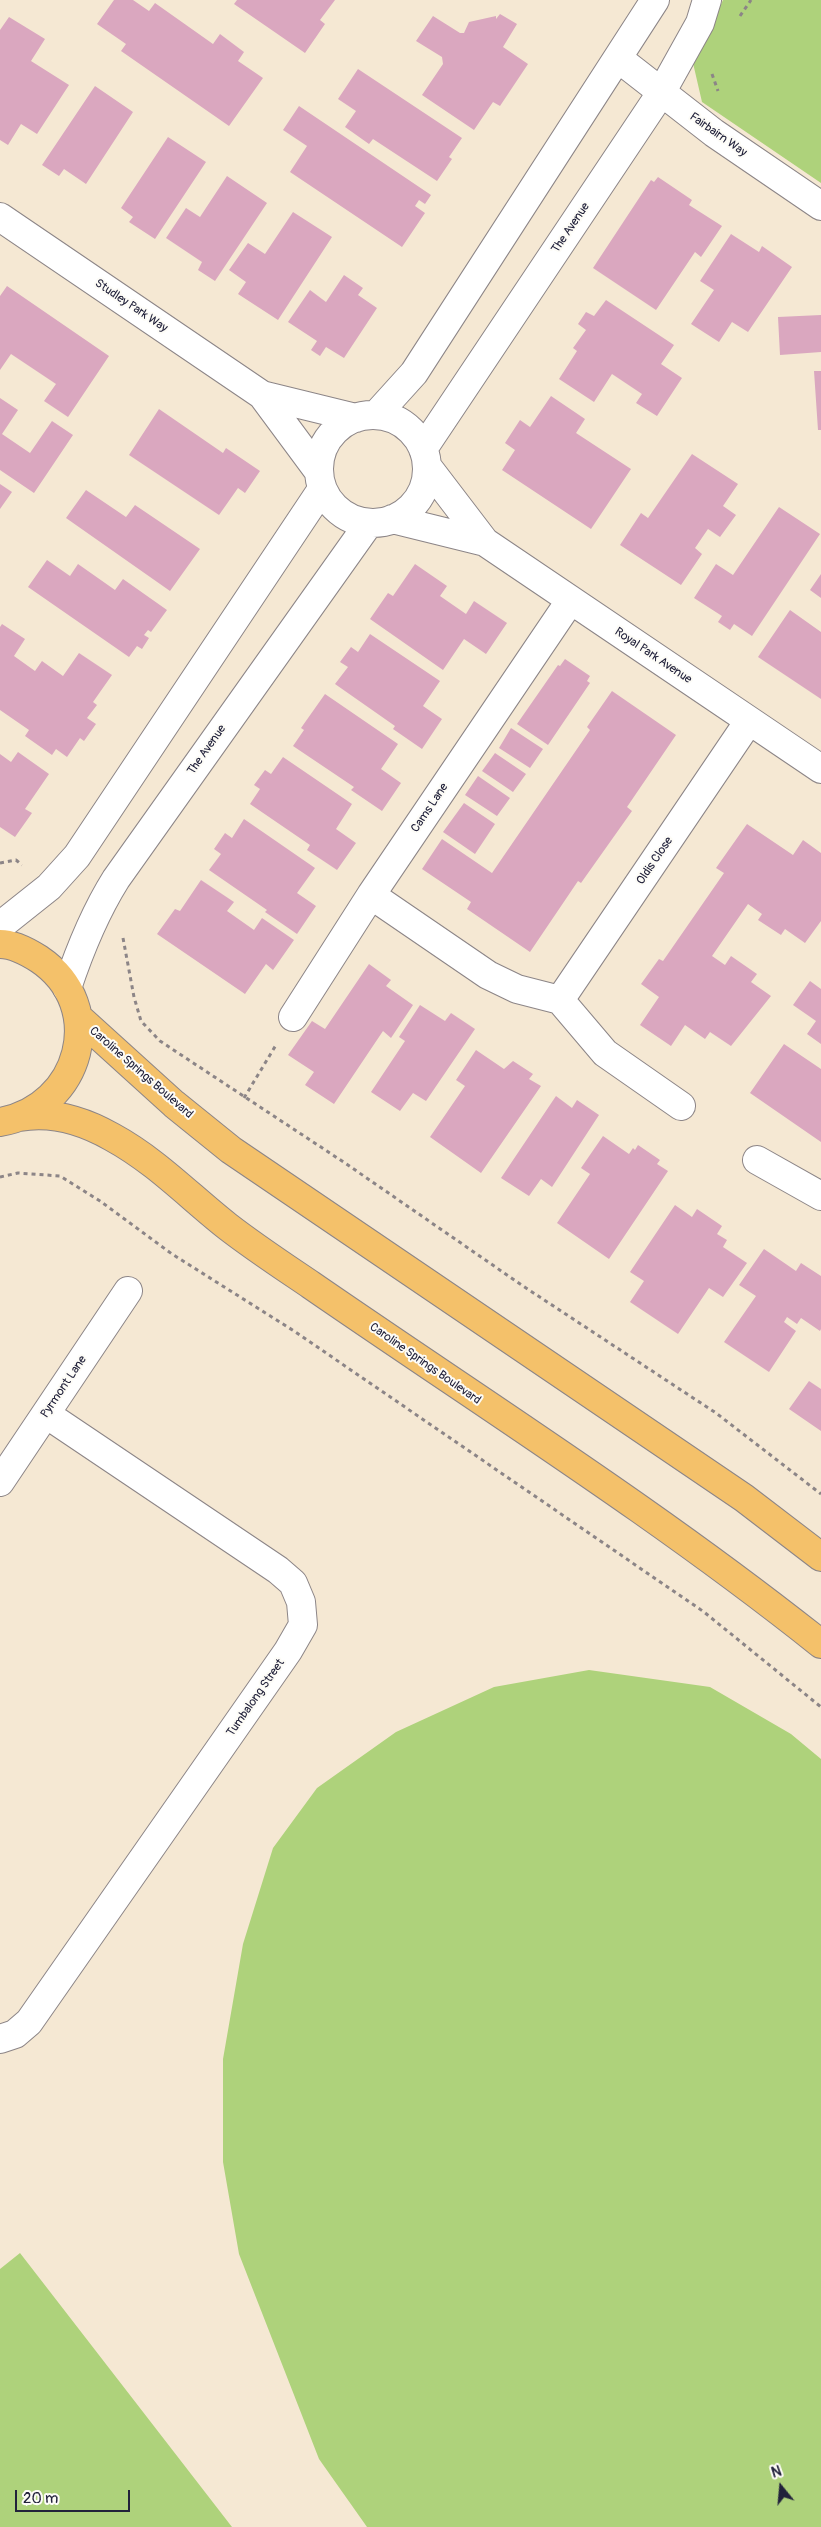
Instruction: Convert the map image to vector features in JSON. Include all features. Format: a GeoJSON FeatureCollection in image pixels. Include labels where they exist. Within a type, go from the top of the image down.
{"type":"FeatureCollection","features":[{"type":"Feature","properties":{"kind":"main road"},"geometry":{"type":"LineString","coordinates":[[0,944],[29,953],[51,967],[67,988],[78,1017],[79,1042],[72,1066],[60,1088],[42,1105],[5,1120]]}},
{"type":"Feature","properties":{"kind":"main road","name":"Caroline Springs Boulevard"},"geometry":{"type":"LineString","coordinates":[[78,1017],[174,1104],[231,1150],[744,1498],[821,1557]]}},
{"type":"Feature","properties":{"kind":"main road","name":"Caroline Springs Boulevard"},"geometry":{"type":"LineString","coordinates":[[5,1120],[40,1113],[76,1121],[111,1136],[151,1161],[228,1227],[490,1409],[632,1502],[754,1591],[821,1644]]}},
{"type":"Feature","properties":{"kind":"street"},"geometry":{"type":"LineString","coordinates":[[366,417],[414,373],[619,59],[655,0]]}},
{"type":"Feature","properties":{"kind":"street","name":"The Avenue"},"geometry":{"type":"LineString","coordinates":[[425,457],[661,94],[700,24],[707,0]]}},
{"type":"Feature","properties":{"kind":"street","name":"Fairbairn Way"},"geometry":{"type":"LineString","coordinates":[[619,59],[661,94],[714,133],[821,206]]}},
{"type":"Feature","properties":{"kind":"street","name":"Studley Park Way"},"geometry":{"type":"LineString","coordinates":[[0,217],[262,395],[321,480]]}},
{"type":"Feature","properties":{"kind":"street","name":"Studley Park Way"},"geometry":{"type":"LineString","coordinates":[[262,395],[366,417]]}},
{"type":"Feature","properties":{"kind":"street"},"geometry":{"type":"LineString","coordinates":[[366,417],[391,418],[404,425],[416,436],[425,457],[425,482],[418,498],[407,511],[381,521],[354,520],[341,513],[330,502],[321,480],[321,454],[328,438],[340,426],[366,417]]}},
{"type":"Feature","properties":{"kind":"street","name":"Royal Park Avenue"},"geometry":{"type":"LineString","coordinates":[[425,457],[485,542],[821,769]]}},
{"type":"Feature","properties":{"kind":"street"},"geometry":{"type":"LineString","coordinates":[[0,926],[50,887],[77,856],[321,480]]}},
{"type":"Feature","properties":{"kind":"street","name":"The Avenue"},"geometry":{"type":"LineString","coordinates":[[67,988],[80,947],[96,910],[121,871],[381,521]]}},
{"type":"Feature","properties":{"kind":"street","name":"Royal Park Avenue"},"geometry":{"type":"LineString","coordinates":[[381,521],[485,542]]}},
{"type":"Feature","properties":{"kind":"street","name":"Cams Lane"},"geometry":{"type":"LineString","coordinates":[[293,1017],[371,896],[570,601]]}},
{"type":"Feature","properties":{"kind":"street","name":"Oldis Close"},"geometry":{"type":"LineString","coordinates":[[560,1000],[749,721]]}},
{"type":"Feature","properties":{"kind":"street"},"geometry":{"type":"LineString","coordinates":[[371,896],[488,975],[517,989],[560,1000],[605,1053],[682,1106]]}},
{"type":"Feature","properties":{"kind":"street"},"geometry":{"type":"LineString","coordinates":[[756,1160],[821,1196]]}},
{"type":"Feature","properties":{"kind":"street","name":"Pyrmont Lane"},"geometry":{"type":"LineString","coordinates":[[0,1482],[128,1292]]}},
{"type":"Feature","properties":{"kind":"street","name":"Tumbalong Street"},"geometry":{"type":"LineString","coordinates":[[0,2039],[15,2034],[30,2022],[288,1651],[303,1625],[301,1602],[293,1583],[278,1570],[46,1414]]}},
{"type":"Feature","properties":{"kind":"path"},"geometry":{"type":"LineString","coordinates":[[735,22],[752,0]]}},
{"type":"Feature","properties":{"kind":"path"},"geometry":{"type":"LineString","coordinates":[[712,68],[711,76],[718,91],[733,103],[714,133]]}},
{"type":"Feature","properties":{"kind":"path"},"geometry":{"type":"LineString","coordinates":[[96,910],[124,939],[134,997],[141,1021],[160,1041],[345,1163],[523,1286],[716,1414],[821,1494]]}},
{"type":"Feature","properties":{"kind":"path"},"geometry":{"type":"LineString","coordinates":[[244,1098],[293,1017]]}},
{"type":"Feature","properties":{"kind":"path"},"geometry":{"type":"LineString","coordinates":[[0,1177],[18,1172],[60,1176],[100,1200],[172,1254],[294,1331],[704,1612],[821,1707]]}},
{"type":"Feature","properties":{"kind":"green space"},"geometry":{"type":"Polygon","coordinates":[[[723,0],[821,0],[821,183],[702,102],[693,63],[723,0]]]}},
{"type":"Feature","properties":{"kind":"green space"},"geometry":{"type":"Polygon","coordinates":[[[589,1670],[710,1687],[791,1734],[821,1759],[821,2527],[367,2527],[319,2459],[239,2254],[223,2162],[223,2059],[243,1944],[273,1848],[317,1788],[396,1732],[494,1687],[589,1670]]]}},
{"type":"Feature","properties":{"kind":"green space"},"geometry":{"type":"Polygon","coordinates":[[[20,2253],[232,2527],[0,2527],[0,2269],[20,2253]]]}},
{"type":"Feature","properties":{"kind":"building"},"geometry":{"type":"Polygon","coordinates":[[[114,0],[133,0],[149,11],[155,3],[213,44],[220,34],[244,52],[238,61],[263,78],[229,126],[121,51],[126,44],[97,24],[114,0]]]}},
{"type":"Feature","properties":{"kind":"building"},"geometry":{"type":"Polygon","coordinates":[[[237,0],[335,0],[320,20],[325,24],[305,53],[234,4],[237,0]]]}},
{"type":"Feature","properties":{"kind":"building"},"geometry":{"type":"Polygon","coordinates":[[[500,14],[517,24],[503,47],[528,64],[500,106],[493,102],[474,130],[422,95],[443,64],[442,57],[416,41],[433,16],[460,33],[464,33],[469,22],[496,16],[496,19],[500,14]]]}},
{"type":"Feature","properties":{"kind":"building"},"geometry":{"type":"Polygon","coordinates":[[[9,17],[45,39],[31,61],[69,85],[37,134],[21,124],[8,145],[0,140],[0,30],[9,17]]]}},
{"type":"Feature","properties":{"kind":"building"},"geometry":{"type":"Polygon","coordinates":[[[358,69],[462,138],[449,157],[452,159],[437,181],[373,139],[369,144],[345,127],[356,111],[338,99],[358,69]]]}},
{"type":"Feature","properties":{"kind":"building"},"geometry":{"type":"Polygon","coordinates":[[[95,86],[133,112],[86,184],[64,169],[59,176],[42,165],[95,86]]]}},
{"type":"Feature","properties":{"kind":"building"},"geometry":{"type":"Polygon","coordinates":[[[299,106],[431,195],[425,204],[419,200],[415,206],[425,213],[402,247],[290,172],[307,146],[283,130],[299,106]]]}},
{"type":"Feature","properties":{"kind":"building"},"geometry":{"type":"Polygon","coordinates":[[[168,137],[206,162],[155,239],[129,222],[133,217],[121,208],[168,137]]]}},
{"type":"Feature","properties":{"kind":"building"},"geometry":{"type":"Polygon","coordinates":[[[227,176],[267,203],[215,281],[198,270],[202,262],[166,238],[186,208],[200,217],[227,176]]]}},
{"type":"Feature","properties":{"kind":"building"},"geometry":{"type":"Polygon","coordinates":[[[658,177],[692,200],[689,205],[722,226],[701,257],[695,252],[656,310],[593,268],[651,180],[654,182],[658,177]]]}},
{"type":"Feature","properties":{"kind":"building"},"geometry":{"type":"Polygon","coordinates":[[[293,212],[332,237],[278,320],[238,294],[246,282],[229,270],[248,243],[265,254],[293,212]]]}},
{"type":"Feature","properties":{"kind":"building"},"geometry":{"type":"Polygon","coordinates":[[[731,234],[759,252],[762,246],[792,267],[748,332],[732,322],[719,342],[691,324],[714,290],[700,281],[731,234]]]}},
{"type":"Feature","properties":{"kind":"building"},"geometry":{"type":"Polygon","coordinates":[[[344,275],[363,288],[358,295],[377,308],[344,358],[326,347],[320,356],[311,350],[317,341],[288,322],[310,290],[326,302],[344,275]]]}},
{"type":"Feature","properties":{"kind":"building"},"geometry":{"type":"Polygon","coordinates":[[[7,286],[109,356],[68,417],[44,401],[56,384],[11,354],[0,370],[0,296],[7,286]]]}},
{"type":"Feature","properties":{"kind":"building"},"geometry":{"type":"Polygon","coordinates":[[[606,300],[674,345],[661,364],[682,378],[657,416],[636,403],[642,394],[612,374],[594,402],[559,379],[577,351],[573,348],[586,330],[578,324],[586,312],[594,316],[606,300]]]}},
{"type":"Feature","properties":{"kind":"building"},"geometry":{"type":"Polygon","coordinates":[[[821,315],[821,352],[780,355],[778,317],[821,315]]]}},
{"type":"Feature","properties":{"kind":"building"},"geometry":{"type":"Polygon","coordinates":[[[814,371],[821,371],[821,430],[818,430],[814,371]]]}},
{"type":"Feature","properties":{"kind":"building"},"geometry":{"type":"Polygon","coordinates":[[[551,396],[585,419],[576,433],[631,469],[591,529],[502,470],[515,450],[505,443],[520,420],[530,427],[551,396]]]}},
{"type":"Feature","properties":{"kind":"building"},"geometry":{"type":"Polygon","coordinates":[[[0,398],[18,410],[2,434],[30,453],[52,421],[73,435],[34,493],[0,470],[0,398]]]}},
{"type":"Feature","properties":{"kind":"building"},"geometry":{"type":"Polygon","coordinates":[[[159,409],[223,453],[226,448],[260,471],[245,493],[238,488],[219,515],[129,455],[159,409]]]}},
{"type":"Feature","properties":{"kind":"building"},"geometry":{"type":"Polygon","coordinates":[[[692,454],[738,484],[723,506],[736,515],[720,537],[708,529],[695,548],[702,554],[681,585],[620,545],[641,513],[648,518],[692,454]]]}},
{"type":"Feature","properties":{"kind":"building"},"geometry":{"type":"Polygon","coordinates":[[[0,484],[12,492],[0,509],[0,484]]]}},
{"type":"Feature","properties":{"kind":"building"},"geometry":{"type":"Polygon","coordinates":[[[86,490],[126,517],[135,505],[200,549],[170,591],[66,518],[86,490]]]}},
{"type":"Feature","properties":{"kind":"building"},"geometry":{"type":"Polygon","coordinates":[[[779,507],[820,534],[752,636],[734,624],[730,630],[718,622],[722,616],[694,598],[716,564],[733,575],[779,507]]]}},
{"type":"Feature","properties":{"kind":"building"},"geometry":{"type":"Polygon","coordinates":[[[47,560],[70,576],[78,564],[115,590],[123,579],[167,610],[151,632],[148,630],[144,635],[149,638],[142,649],[137,646],[129,657],[28,587],[47,560]]]}},
{"type":"Feature","properties":{"kind":"building"},"geometry":{"type":"Polygon","coordinates":[[[415,564],[447,586],[440,596],[466,614],[474,601],[507,623],[486,654],[464,639],[443,670],[370,619],[388,593],[393,596],[415,564]]]}},
{"type":"Feature","properties":{"kind":"building"},"geometry":{"type":"Polygon","coordinates":[[[821,574],[821,598],[810,590],[821,574]]]}},
{"type":"Feature","properties":{"kind":"building"},"geometry":{"type":"Polygon","coordinates":[[[790,610],[821,632],[821,699],[758,657],[790,610]]]}},
{"type":"Feature","properties":{"kind":"building"},"geometry":{"type":"Polygon","coordinates":[[[2,624],[25,639],[14,656],[35,671],[42,661],[63,676],[79,653],[112,675],[93,702],[97,705],[87,718],[96,724],[84,741],[80,738],[67,757],[56,749],[52,755],[25,736],[29,730],[0,710],[0,627],[2,624]]]}},
{"type":"Feature","properties":{"kind":"building"},"geometry":{"type":"Polygon","coordinates":[[[370,634],[440,681],[423,706],[442,719],[422,749],[393,729],[395,726],[335,684],[348,667],[340,662],[351,647],[358,652],[370,634]]]}},
{"type":"Feature","properties":{"kind":"building"},"geometry":{"type":"Polygon","coordinates":[[[565,659],[590,676],[587,681],[590,683],[548,745],[517,724],[558,665],[560,666],[565,659]]]}},
{"type":"Feature","properties":{"kind":"building"},"geometry":{"type":"Polygon","coordinates":[[[612,691],[676,735],[627,807],[632,811],[581,883],[578,881],[530,952],[467,909],[471,902],[422,869],[442,839],[492,873],[590,730],[587,727],[612,691]]]}},
{"type":"Feature","properties":{"kind":"building"},"geometry":{"type":"Polygon","coordinates":[[[325,694],[398,744],[381,769],[401,783],[382,811],[351,790],[354,787],[293,746],[304,730],[301,728],[325,694]]]}},
{"type":"Feature","properties":{"kind":"building"},"geometry":{"type":"Polygon","coordinates":[[[511,728],[543,749],[530,768],[499,748],[511,728]]]}},
{"type":"Feature","properties":{"kind":"building"},"geometry":{"type":"Polygon","coordinates":[[[18,752],[49,774],[25,809],[32,813],[15,837],[0,827],[0,754],[11,762],[18,752]]]}},
{"type":"Feature","properties":{"kind":"building"},"geometry":{"type":"Polygon","coordinates":[[[495,753],[526,774],[513,792],[482,771],[495,753]]]}},
{"type":"Feature","properties":{"kind":"building"},"geometry":{"type":"Polygon","coordinates":[[[283,757],[352,804],[336,829],[356,843],[337,870],[307,850],[310,845],[250,804],[260,789],[254,785],[265,770],[271,774],[283,757]]]}},
{"type":"Feature","properties":{"kind":"building"},"geometry":{"type":"Polygon","coordinates":[[[478,776],[510,798],[497,816],[465,795],[478,776]]]}},
{"type":"Feature","properties":{"kind":"building"},"geometry":{"type":"Polygon","coordinates":[[[464,803],[495,824],[475,854],[443,832],[464,803]]]}},
{"type":"Feature","properties":{"kind":"building"},"geometry":{"type":"Polygon","coordinates":[[[244,819],[315,868],[297,893],[316,906],[297,934],[265,912],[267,910],[209,870],[221,854],[214,849],[225,833],[232,838],[244,819]]]}},
{"type":"Feature","properties":{"kind":"building"},"geometry":{"type":"Polygon","coordinates":[[[747,824],[793,855],[803,840],[821,853],[821,921],[805,943],[785,929],[781,935],[758,920],[762,914],[748,904],[712,956],[725,965],[731,956],[757,974],[751,982],[771,996],[731,1046],[710,1032],[705,1039],[685,1025],[671,1046],[640,1025],[659,997],[641,984],[659,959],[663,961],[724,873],[716,868],[747,824]]]}},
{"type":"Feature","properties":{"kind":"building"},"geometry":{"type":"Polygon","coordinates":[[[201,880],[234,902],[227,911],[254,930],[262,918],[294,940],[273,970],[266,964],[245,994],[157,934],[175,909],[180,911],[201,880]]]}},
{"type":"Feature","properties":{"kind":"building"},"geometry":{"type":"Polygon","coordinates":[[[369,964],[391,980],[386,986],[413,1005],[391,1038],[383,1031],[334,1104],[305,1085],[314,1072],[288,1055],[312,1021],[325,1029],[369,964]]]}},
{"type":"Feature","properties":{"kind":"building"},"geometry":{"type":"Polygon","coordinates":[[[810,981],[821,989],[821,1044],[807,1034],[816,1021],[793,1005],[810,981]]]}},
{"type":"Feature","properties":{"kind":"building"},"geometry":{"type":"Polygon","coordinates":[[[420,1005],[445,1021],[451,1013],[475,1029],[426,1101],[413,1093],[400,1111],[371,1092],[405,1041],[399,1037],[420,1005]]]}},
{"type":"Feature","properties":{"kind":"building"},"geometry":{"type":"Polygon","coordinates":[[[784,1044],[821,1069],[821,1142],[750,1093],[784,1044]]]}},
{"type":"Feature","properties":{"kind":"building"},"geometry":{"type":"Polygon","coordinates":[[[476,1050],[504,1069],[513,1061],[533,1074],[529,1079],[541,1086],[481,1173],[430,1137],[465,1086],[456,1080],[476,1050]]]}},
{"type":"Feature","properties":{"kind":"building"},"geometry":{"type":"Polygon","coordinates":[[[556,1096],[572,1108],[577,1100],[599,1115],[552,1187],[541,1179],[529,1196],[501,1178],[556,1096]]]}},
{"type":"Feature","properties":{"kind":"building"},"geometry":{"type":"Polygon","coordinates":[[[603,1136],[629,1154],[638,1145],[660,1160],[657,1164],[668,1171],[609,1259],[557,1223],[590,1174],[581,1168],[603,1136]]]}},
{"type":"Feature","properties":{"kind":"building"},"geometry":{"type":"Polygon","coordinates":[[[675,1205],[692,1217],[697,1209],[722,1226],[717,1234],[727,1240],[723,1247],[747,1263],[723,1297],[709,1288],[678,1334],[630,1302],[644,1281],[630,1272],[675,1205]]]}},
{"type":"Feature","properties":{"kind":"building"},"geometry":{"type":"Polygon","coordinates":[[[764,1249],[796,1271],[801,1263],[821,1276],[820,1331],[801,1318],[797,1324],[787,1317],[784,1322],[796,1331],[769,1372],[724,1342],[756,1296],[739,1285],[764,1249]]]}},
{"type":"Feature","properties":{"kind":"building"},"geometry":{"type":"Polygon","coordinates":[[[809,1381],[821,1389],[821,1431],[789,1409],[809,1381]]]}}]}
